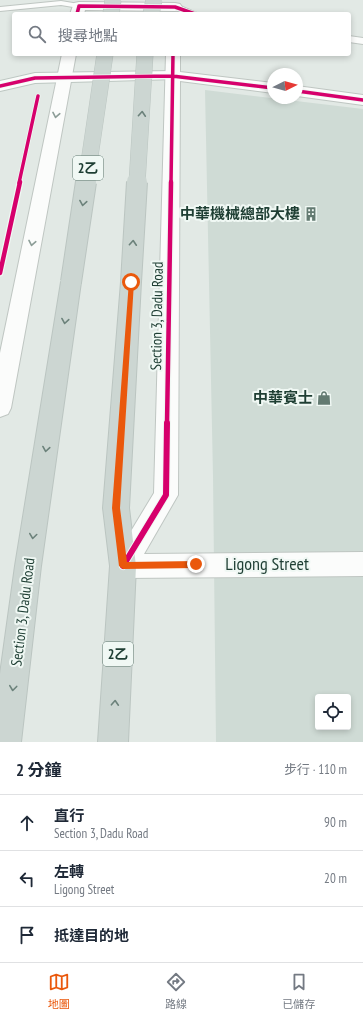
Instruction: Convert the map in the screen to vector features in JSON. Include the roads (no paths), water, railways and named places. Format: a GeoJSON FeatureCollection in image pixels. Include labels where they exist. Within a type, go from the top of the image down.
{"type":"FeatureCollection","features":[{"type":"Feature","properties":{"kind":"main road"},"geometry":{"type":"LineString","coordinates":[[111,12],[113,0]]}},
{"type":"Feature","properties":{"kind":"main road"},"geometry":{"type":"LineString","coordinates":[[151,12],[154,0]]}},
{"type":"Feature","properties":{"kind":"main road","name":"Section 3, Dadu Road"},"geometry":{"type":"LineString","coordinates":[[6,742],[28,566],[105,56]]}},
{"type":"Feature","properties":{"kind":"main road","name":"Section 3, Dadu Road"},"geometry":{"type":"LineString","coordinates":[[113,742],[123,566],[116,508],[146,56]]}},
{"type":"Feature","properties":{"kind":"street"},"geometry":{"type":"LineString","coordinates":[[78,10],[174,7]]}},
{"type":"Feature","properties":{"kind":"street"},"geometry":{"type":"LineString","coordinates":[[0,408],[69,56]]}},
{"type":"Feature","properties":{"kind":"street","name":"Section 3, Dadu Road"},"geometry":{"type":"LineString","coordinates":[[123,566],[166,495],[173,56]]}},
{"type":"Feature","properties":{"kind":"street"},"geometry":{"type":"LineString","coordinates":[[0,86],[36,78],[172,76],[267,87]]}},
{"type":"Feature","properties":{"kind":"street"},"geometry":{"type":"LineString","coordinates":[[303,92],[363,100]]}},
{"type":"Feature","properties":{"kind":"street","name":"Ligong Street"},"geometry":{"type":"LineString","coordinates":[[123,566],[363,564]]}},
{"type":"Feature","properties":{"kind":"lane"},"geometry":{"type":"LineString","coordinates":[[0,9],[61,3],[78,10]]}},
{"type":"Feature","properties":{"kind":"lane"},"geometry":{"type":"LineString","coordinates":[[174,7],[190,12]]}},
{"type":"Feature","properties":{"kind":"lane"},"geometry":{"type":"LineString","coordinates":[[351,39],[363,41]]}},
{"type":"Feature","properties":{"kind":"place","name":"中華機械總部大樓"},"geometry":{"type":"Point","coordinates":[311,214]}},
{"type":"Feature","properties":{"kind":"place","name":"中華賓士"},"geometry":{"type":"Point","coordinates":[324,398]}}]}
